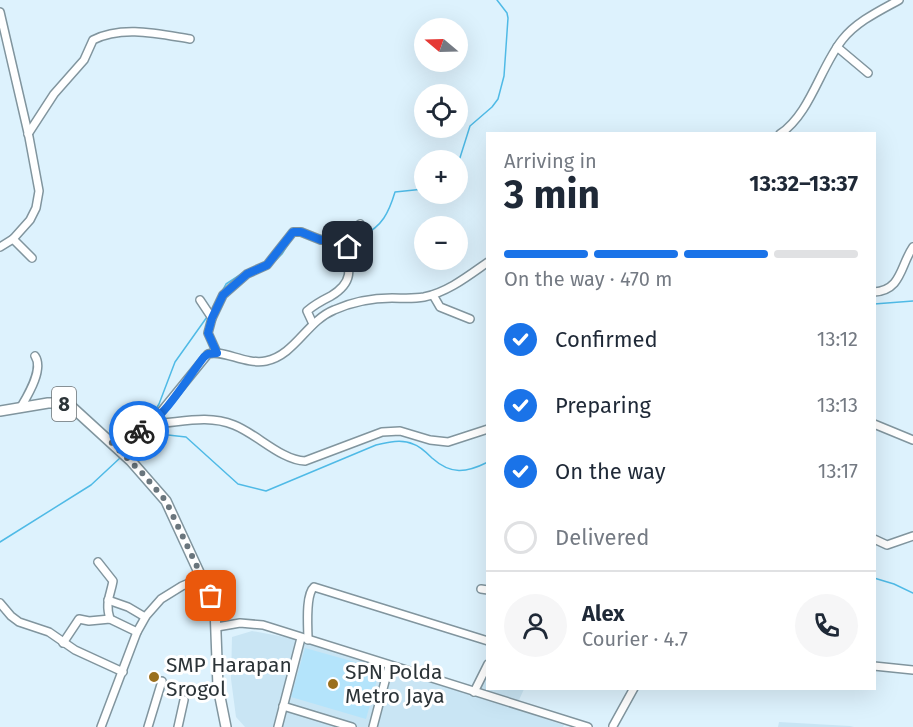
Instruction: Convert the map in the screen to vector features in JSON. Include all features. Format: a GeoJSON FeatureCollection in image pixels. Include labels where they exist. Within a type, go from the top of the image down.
{"type":"FeatureCollection","features":[{"type":"Feature","properties":{"kind":"highway","name":"8"},"geometry":{"type":"LineString","coordinates":[[0,411],[48,403],[67,405],[112,443],[156,489],[168,506],[215,607],[218,687],[226,727]]}},
{"type":"Feature","properties":{"kind":"street"},"geometry":{"type":"LineString","coordinates":[[782,132],[797,119],[837,47],[849,31],[899,0]]}},
{"type":"Feature","properties":{"kind":"street"},"geometry":{"type":"LineString","coordinates":[[0,12],[28,134],[39,198],[30,220],[14,239],[0,247]]}},
{"type":"Feature","properties":{"kind":"street"},"geometry":{"type":"LineString","coordinates":[[28,134],[54,94],[84,60],[93,40],[115,32],[164,34],[190,39]]}},
{"type":"Feature","properties":{"kind":"street"},"geometry":{"type":"LineString","coordinates":[[0,42],[7,36]]}},
{"type":"Feature","properties":{"kind":"street"},"geometry":{"type":"LineString","coordinates":[[837,47],[868,73]]}},
{"type":"Feature","properties":{"kind":"street"},"geometry":{"type":"LineString","coordinates":[[313,324],[307,314],[308,309],[335,294],[349,279],[348,243],[363,231],[360,224]]}},
{"type":"Feature","properties":{"kind":"street"},"geometry":{"type":"LineString","coordinates":[[217,353],[208,335],[210,316],[223,295],[247,274],[267,265],[293,232],[301,232],[321,240],[341,238],[347,258]]}},
{"type":"Feature","properties":{"kind":"street"},"geometry":{"type":"LineString","coordinates":[[14,239],[32,258]]}},
{"type":"Feature","properties":{"kind":"street"},"geometry":{"type":"LineString","coordinates":[[876,292],[886,290],[894,285],[913,247]]}},
{"type":"Feature","properties":{"kind":"street"},"geometry":{"type":"LineString","coordinates":[[112,443],[120,434],[143,430],[151,424],[208,354],[217,353],[252,362],[274,358],[288,349],[313,324],[334,310],[375,298],[414,298],[433,295],[450,287],[486,263]]}},
{"type":"Feature","properties":{"kind":"street"},"geometry":{"type":"LineString","coordinates":[[433,295],[440,307],[470,319]]}},
{"type":"Feature","properties":{"kind":"street"},"geometry":{"type":"LineString","coordinates":[[200,300],[210,316]]}},
{"type":"Feature","properties":{"kind":"street"},"geometry":{"type":"LineString","coordinates":[[21,407],[30,391],[38,368],[39,362],[35,356]]}},
{"type":"Feature","properties":{"kind":"street"},"geometry":{"type":"LineString","coordinates":[[151,424],[198,418],[223,421],[243,429],[293,460],[305,461],[382,432],[400,431],[439,442],[486,430]]}},
{"type":"Feature","properties":{"kind":"street"},"geometry":{"type":"LineString","coordinates":[[876,425],[913,440]]}},
{"type":"Feature","properties":{"kind":"street"},"geometry":{"type":"LineString","coordinates":[[876,540],[887,545],[913,536]]}},
{"type":"Feature","properties":{"kind":"street"},"geometry":{"type":"LineString","coordinates":[[98,562],[113,581],[108,600],[110,619]]}},
{"type":"Feature","properties":{"kind":"street"},"geometry":{"type":"LineString","coordinates":[[101,727],[137,632],[145,617],[161,599],[202,577]]}},
{"type":"Feature","properties":{"kind":"street"},"geometry":{"type":"LineString","coordinates":[[279,727],[283,706],[304,639],[310,591],[314,587],[486,640]]}},
{"type":"Feature","properties":{"kind":"street"},"geometry":{"type":"LineString","coordinates":[[108,600],[130,608],[145,617]]}},
{"type":"Feature","properties":{"kind":"street"},"geometry":{"type":"LineString","coordinates":[[0,603],[15,619],[49,633],[63,643],[123,672]]}},
{"type":"Feature","properties":{"kind":"street"},"geometry":{"type":"LineString","coordinates":[[63,643],[78,619],[89,621],[110,619],[137,632]]}},
{"type":"Feature","properties":{"kind":"street"},"geometry":{"type":"LineString","coordinates":[[217,627],[255,623],[474,692],[563,724],[588,727]]}},
{"type":"Feature","properties":{"kind":"street"},"geometry":{"type":"LineString","coordinates":[[373,727],[389,666]]}},
{"type":"Feature","properties":{"kind":"street"},"geometry":{"type":"LineString","coordinates":[[876,666],[913,670]]}},
{"type":"Feature","properties":{"kind":"street"},"geometry":{"type":"LineString","coordinates":[[474,692],[486,668]]}},
{"type":"Feature","properties":{"kind":"street"},"geometry":{"type":"LineString","coordinates":[[148,727],[162,681]]}},
{"type":"Feature","properties":{"kind":"street"},"geometry":{"type":"LineString","coordinates":[[611,727],[633,691]]}},
{"type":"Feature","properties":{"kind":"street"},"geometry":{"type":"LineString","coordinates":[[178,727],[184,700]]}},
{"type":"Feature","properties":{"kind":"street"},"geometry":{"type":"LineString","coordinates":[[283,706],[352,727]]}},
{"type":"Feature","properties":{"kind":"shaded area","name":"SPN Polda Metro Jaya"},"geometry":{"type":"Polygon","coordinates":[[[252,631],[290,638],[475,696],[486,673],[486,690],[524,690],[515,709],[564,725],[563,727],[245,727],[236,717],[231,679],[232,637],[252,631]]]}},
{"type":"Feature","properties":{"kind":"shaded area"},"geometry":{"type":"Polygon","coordinates":[[[305,648],[380,669],[366,719],[291,697],[305,648]]]}},
{"type":"Feature","properties":{"kind":"shaded area"},"geometry":{"type":"Polygon","coordinates":[[[779,722],[850,726],[854,727],[778,727],[779,722]]]}},
{"type":"Feature","properties":{"kind":"waterway"},"geometry":{"type":"LineString","coordinates":[[462,150],[470,126],[498,99],[504,76],[508,18],[497,0]]}},
{"type":"Feature","properties":{"kind":"waterway"},"geometry":{"type":"LineString","coordinates":[[363,235],[375,228],[384,218],[395,192],[414,190]]}},
{"type":"Feature","properties":{"kind":"waterway"},"geometry":{"type":"LineString","coordinates":[[315,235],[325,236]]}},
{"type":"Feature","properties":{"kind":"waterway"},"geometry":{"type":"LineString","coordinates":[[271,265],[290,241]]}},
{"type":"Feature","properties":{"kind":"waterway"},"geometry":{"type":"LineString","coordinates":[[221,293],[226,284],[246,271]]}},
{"type":"Feature","properties":{"kind":"waterway"},"geometry":{"type":"LineString","coordinates":[[876,304],[913,301]]}},
{"type":"Feature","properties":{"kind":"waterway"},"geometry":{"type":"LineString","coordinates":[[147,424],[159,404],[175,362],[207,317]]}},
{"type":"Feature","properties":{"kind":"waterway"},"geometry":{"type":"LineString","coordinates":[[126,452],[134,444],[159,434],[186,437],[238,484],[266,491],[376,445],[390,442],[416,445],[439,464],[452,470],[466,470],[486,463]]}},
{"type":"Feature","properties":{"kind":"waterway"},"geometry":{"type":"LineString","coordinates":[[0,542],[91,485],[120,458]]}},
{"type":"Feature","properties":{"kind":"waterway"},"geometry":{"type":"LineString","coordinates":[[876,579],[913,593]]}},
{"type":"Feature","properties":{"kind":"way so far"},"geometry":{"type":"LineString","coordinates":[[139,431],[120,434],[111,442],[166,501],[211,596]]}},
{"type":"Feature","properties":{"kind":"place","name":"SMP Harapan Srogol"},"geometry":{"type":"Point","coordinates":[154,677]}},
{"type":"Feature","properties":{"kind":"place","name":"SPN Polda Metro Jaya"},"geometry":{"type":"Point","coordinates":[333,684]}},
{"type":"Feature","properties":{"kind":"route"},"geometry":{"type":"LineString","coordinates":[[139,431],[147,428],[157,419],[204,357],[213,352],[217,353],[208,331],[216,307],[223,295],[247,274],[267,265],[293,232],[301,232],[321,240],[339,237],[347,258],[348,247]]}}]}
